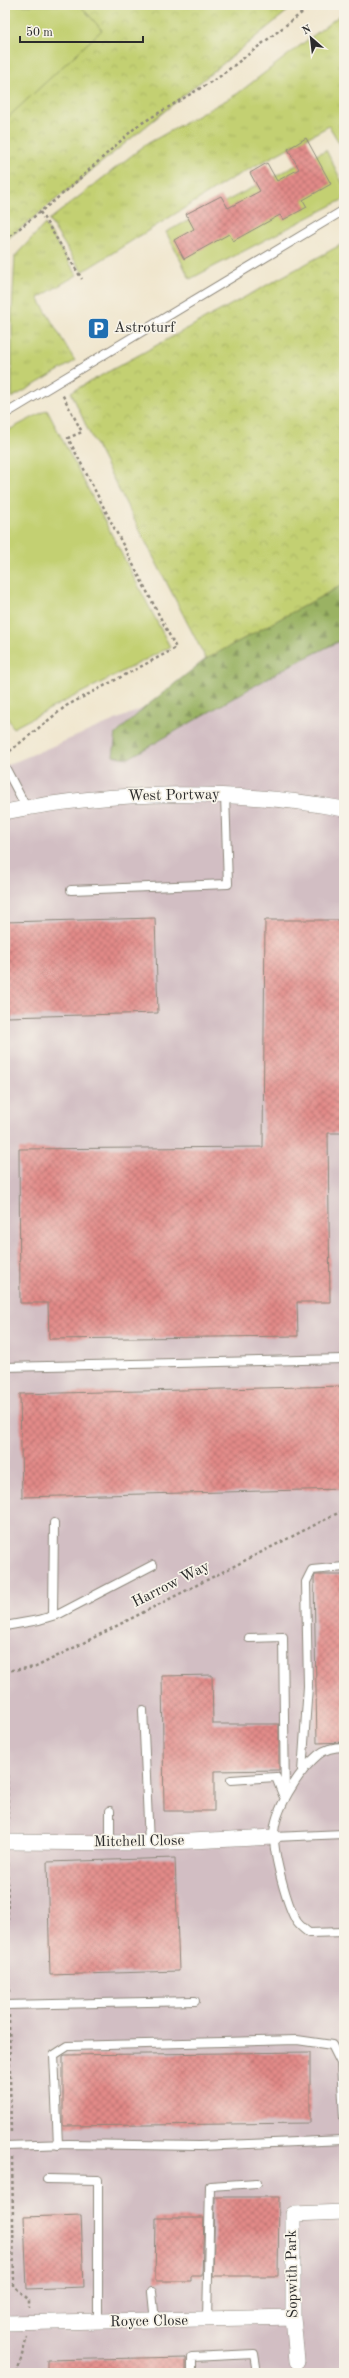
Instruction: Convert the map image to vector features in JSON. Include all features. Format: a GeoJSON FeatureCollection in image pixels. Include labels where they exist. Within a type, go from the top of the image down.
{"type":"FeatureCollection","features":[{"type":"Feature","properties":{"kind":"street","name":"West Portway"},"geometry":{"type":"LineString","coordinates":[[5,812],[26,807],[123,797],[224,795],[270,799],[344,809]]}},
{"type":"Feature","properties":{"kind":"street","name":"Mitchell Close"},"geometry":{"type":"LineString","coordinates":[[5,1842],[110,1844],[274,1837]]}},
{"type":"Feature","properties":{"kind":"street","name":"Sopwith Park"},"geometry":{"type":"LineString","coordinates":[[297,2367],[293,2318],[293,2214],[344,2212]]}},
{"type":"Feature","properties":{"kind":"street","name":"Royce Close"},"geometry":{"type":"LineString","coordinates":[[5,2323],[155,2322],[293,2318]]}},
{"type":"Feature","properties":{"kind":"lane"},"geometry":{"type":"LineString","coordinates":[[5,414],[344,210]]}},
{"type":"Feature","properties":{"kind":"lane"},"geometry":{"type":"LineString","coordinates":[[5,767],[26,807]]}},
{"type":"Feature","properties":{"kind":"lane"},"geometry":{"type":"LineString","coordinates":[[71,890],[228,884],[224,795]]}},
{"type":"Feature","properties":{"kind":"lane"},"geometry":{"type":"LineString","coordinates":[[5,1367],[344,1359]]}},
{"type":"Feature","properties":{"kind":"lane"},"geometry":{"type":"LineString","coordinates":[[53,1615],[54,1523]]}},
{"type":"Feature","properties":{"kind":"lane"},"geometry":{"type":"LineString","coordinates":[[5,1626],[53,1615],[80,1604],[153,1565]]}},
{"type":"Feature","properties":{"kind":"lane"},"geometry":{"type":"LineString","coordinates":[[302,1772],[308,1686],[306,1582],[312,1570],[344,1567]]}},
{"type":"Feature","properties":{"kind":"lane"},"geometry":{"type":"LineString","coordinates":[[249,1638],[283,1637],[285,1800]]}},
{"type":"Feature","properties":{"kind":"lane"},"geometry":{"type":"LineString","coordinates":[[143,1710],[149,1843]]}},
{"type":"Feature","properties":{"kind":"lane"},"geometry":{"type":"LineString","coordinates":[[344,1747],[334,1747],[319,1754],[302,1772],[285,1800],[276,1821],[274,1837],[278,1868],[298,1923],[309,1933],[344,1932]]}},
{"type":"Feature","properties":{"kind":"lane"},"geometry":{"type":"LineString","coordinates":[[231,1780],[276,1777],[285,1800]]}},
{"type":"Feature","properties":{"kind":"lane"},"geometry":{"type":"LineString","coordinates":[[110,1811],[110,1844]]}},
{"type":"Feature","properties":{"kind":"lane"},"geometry":{"type":"LineString","coordinates":[[274,1837],[344,1834]]}},
{"type":"Feature","properties":{"kind":"lane"},"geometry":{"type":"LineString","coordinates":[[5,2005],[195,2001]]}},
{"type":"Feature","properties":{"kind":"lane"},"geometry":{"type":"LineString","coordinates":[[58,2145],[54,2055],[68,2046],[297,2040],[332,2045],[341,2062],[344,2118]]}},
{"type":"Feature","properties":{"kind":"lane"},"geometry":{"type":"LineString","coordinates":[[5,2146],[199,2146],[344,2140]]}},
{"type":"Feature","properties":{"kind":"lane"},"geometry":{"type":"LineString","coordinates":[[47,2179],[98,2180],[98,2322]]}},
{"type":"Feature","properties":{"kind":"lane"},"geometry":{"type":"LineString","coordinates":[[207,2320],[210,2186],[257,2183]]}},
{"type":"Feature","properties":{"kind":"lane"},"geometry":{"type":"LineString","coordinates":[[152,2292],[155,2322]]}},
{"type":"Feature","properties":{"kind":"lane"},"geometry":{"type":"LineString","coordinates":[[192,2373],[192,2357],[254,2354],[257,2373]]}},
{"type":"Feature","properties":{"kind":"path"},"geometry":{"type":"LineString","coordinates":[[5,240],[40,212],[137,126],[219,77],[312,5]]}},
{"type":"Feature","properties":{"kind":"path"},"geometry":{"type":"LineString","coordinates":[[40,212],[82,279]]}},
{"type":"Feature","properties":{"kind":"path"},"geometry":{"type":"LineString","coordinates":[[5,755],[66,706],[176,648],[68,438],[82,432],[56,383]]}},
{"type":"Feature","properties":{"kind":"path","name":"Harrow Way"},"geometry":{"type":"LineString","coordinates":[[5,1671],[36,1667],[344,1510]]}},
{"type":"Feature","properties":{"kind":"shaded area"},"geometry":{"type":"Polygon","coordinates":[[[344,612],[344,2373],[5,2373],[5,766],[254,662],[344,612]]]}},
{"type":"Feature","properties":{"kind":"green space"},"geometry":{"type":"Polygon","coordinates":[[[5,5],[295,5],[5,241],[5,5]]]}},
{"type":"Feature","properties":{"kind":"green space"},"geometry":{"type":"Polygon","coordinates":[[[5,5],[80,5],[102,30],[5,120],[5,5]]]}},
{"type":"Feature","properties":{"kind":"green space"},"geometry":{"type":"Polygon","coordinates":[[[344,12],[344,151],[329,126],[231,179],[82,272],[49,220],[145,145],[237,94],[344,12]]]}},
{"type":"Feature","properties":{"kind":"green space"},"geometry":{"type":"Polygon","coordinates":[[[326,150],[344,186],[344,199],[190,279],[166,232],[326,150]]]}},
{"type":"Feature","properties":{"kind":"green space"},"geometry":{"type":"Polygon","coordinates":[[[45,224],[77,275],[38,298],[75,361],[12,398],[12,312],[15,256],[45,224]]]}},
{"type":"Feature","properties":{"kind":"green space"},"geometry":{"type":"Polygon","coordinates":[[[344,243],[344,584],[206,659],[88,430],[71,392],[344,243]]]}},
{"type":"Feature","properties":{"kind":"green space"},"geometry":{"type":"Polygon","coordinates":[[[47,410],[170,647],[13,728],[5,713],[5,432],[47,410]]]}},
{"type":"Feature","properties":{"kind":"green space"},"geometry":{"type":"Polygon","coordinates":[[[344,584],[344,639],[289,666],[129,758],[113,756],[116,734],[144,708],[206,659],[344,584]]]}},
{"type":"Feature","properties":{"kind":"building"},"geometry":{"type":"Polygon","coordinates":[[[306,138],[331,184],[303,200],[307,207],[283,220],[280,215],[233,241],[229,234],[184,259],[174,240],[194,229],[186,214],[221,196],[228,208],[260,191],[250,173],[267,163],[277,181],[299,169],[288,149],[306,138]]]}},
{"type":"Feature","properties":{"kind":"building"},"geometry":{"type":"Polygon","coordinates":[[[155,918],[158,1013],[7,1017],[5,922],[155,918]]]}},
{"type":"Feature","properties":{"kind":"building"},"geometry":{"type":"Polygon","coordinates":[[[265,920],[344,920],[344,1133],[328,1133],[330,1302],[297,1302],[298,1336],[49,1339],[48,1303],[20,1303],[19,1149],[263,1147],[265,920]]]}},
{"type":"Feature","properties":{"kind":"building"},"geometry":{"type":"Polygon","coordinates":[[[344,1386],[344,1489],[22,1497],[20,1394],[344,1386]]]}},
{"type":"Feature","properties":{"kind":"building"},"geometry":{"type":"Polygon","coordinates":[[[315,1575],[344,1575],[344,1742],[317,1743],[315,1575]]]}},
{"type":"Feature","properties":{"kind":"building"},"geometry":{"type":"Polygon","coordinates":[[[212,1675],[213,1724],[279,1724],[279,1770],[214,1771],[214,1811],[164,1811],[162,1676],[212,1675]]]}},
{"type":"Feature","properties":{"kind":"building"},"geometry":{"type":"Polygon","coordinates":[[[175,1858],[179,1971],[50,1975],[47,1862],[175,1858]]]}},
{"type":"Feature","properties":{"kind":"building"},"geometry":{"type":"Polygon","coordinates":[[[310,2052],[310,2123],[63,2126],[63,2056],[65,2055],[310,2052]]]}},
{"type":"Feature","properties":{"kind":"building"},"geometry":{"type":"Polygon","coordinates":[[[215,2197],[279,2197],[278,2276],[213,2276],[215,2197]]]}},
{"type":"Feature","properties":{"kind":"building"},"geometry":{"type":"Polygon","coordinates":[[[81,2215],[84,2287],[27,2289],[24,2217],[81,2215]]]}},
{"type":"Feature","properties":{"kind":"building"},"geometry":{"type":"Polygon","coordinates":[[[156,2218],[204,2218],[202,2276],[191,2276],[191,2281],[155,2281],[156,2218]]]}},
{"type":"Feature","properties":{"kind":"building"},"geometry":{"type":"Polygon","coordinates":[[[186,2357],[186,2373],[47,2373],[47,2360],[186,2357]]]}},
{"type":"Feature","properties":{"kind":"place","name":"Astroturf"},"geometry":{"type":"Point","coordinates":[99,328]}}]}
